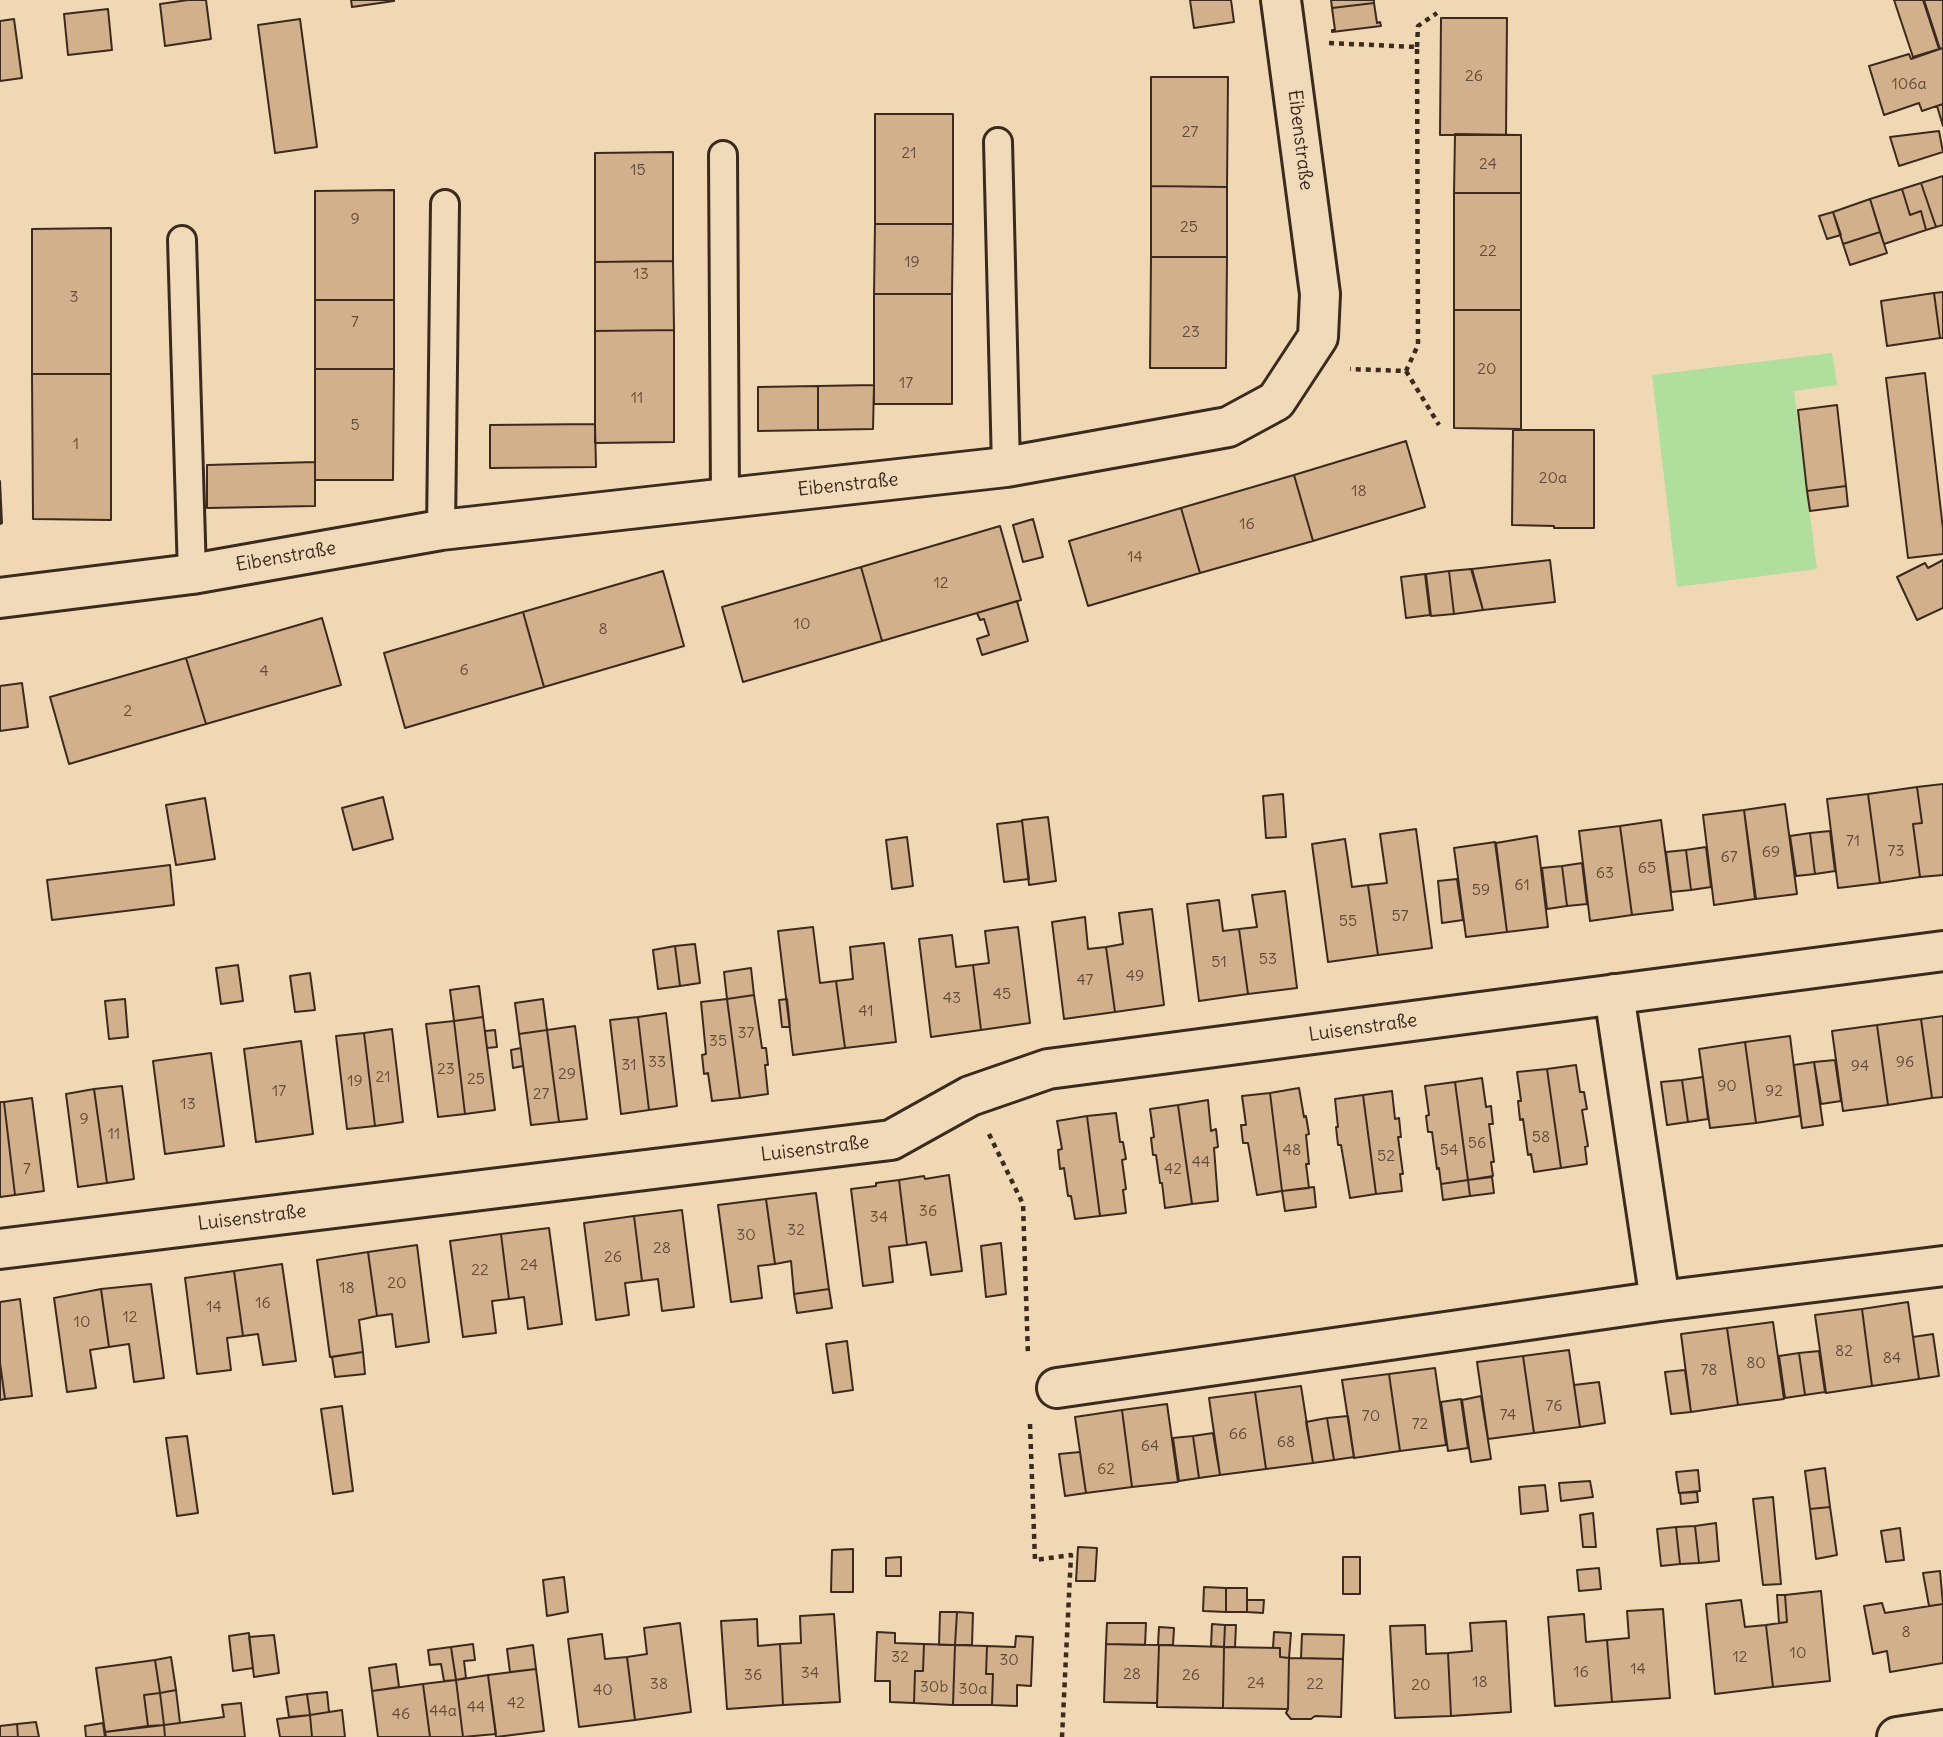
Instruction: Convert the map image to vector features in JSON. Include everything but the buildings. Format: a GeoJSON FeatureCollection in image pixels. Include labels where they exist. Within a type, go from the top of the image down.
{"type":"FeatureCollection","features":[{"type":"Feature","properties":{"kind":"street","name":"Eibenstraße"},"geometry":{"type":"LineString","coordinates":[[0,598],[192,574],[441,530],[1006,467],[1228,427],[1276,401],[1318,337],[1320,294],[1281,0]]}},
{"type":"Feature","properties":{"kind":"street","name":"Luisenstraße"},"geometry":{"type":"LineString","coordinates":[[0,1249],[891,1140],[970,1096],[1048,1069],[1943,951]]}},
{"type":"Feature","properties":{"kind":"street"},"geometry":{"type":"LineString","coordinates":[[1614,994],[1660,1301]]}},
{"type":"Feature","properties":{"kind":"street"},"geometry":{"type":"LineString","coordinates":[[1057,1388],[1660,1301],[1943,1266]]}},
{"type":"Feature","properties":{"kind":"street"},"geometry":{"type":"LineString","coordinates":[[1897,1737],[1943,1730]]}},
{"type":"Feature","properties":{"kind":"lane"},"geometry":{"type":"LineString","coordinates":[[998,142],[1006,467]]}},
{"type":"Feature","properties":{"kind":"lane"},"geometry":{"type":"LineString","coordinates":[[723,155],[725,498]]}},
{"type":"Feature","properties":{"kind":"lane"},"geometry":{"type":"LineString","coordinates":[[441,530],[445,204]]}},
{"type":"Feature","properties":{"kind":"lane"},"geometry":{"type":"LineString","coordinates":[[182,240],[192,574]]}},
{"type":"Feature","properties":{"kind":"path"},"geometry":{"type":"LineString","coordinates":[[1406,371],[1419,345],[1418,26],[1437,13]]}},
{"type":"Feature","properties":{"kind":"path"},"geometry":{"type":"LineString","coordinates":[[1286,41],[1417,47]]}},
{"type":"Feature","properties":{"kind":"path"},"geometry":{"type":"LineString","coordinates":[[1298,368],[1406,371]]}},
{"type":"Feature","properties":{"kind":"path"},"geometry":{"type":"LineString","coordinates":[[1406,371],[1439,425]]}},
{"type":"Feature","properties":{"kind":"green space"},"geometry":{"type":"Polygon","coordinates":[[[1832,353],[1837,385],[1794,391],[1817,569],[1677,587],[1652,375],[1832,353]]]}}]}
